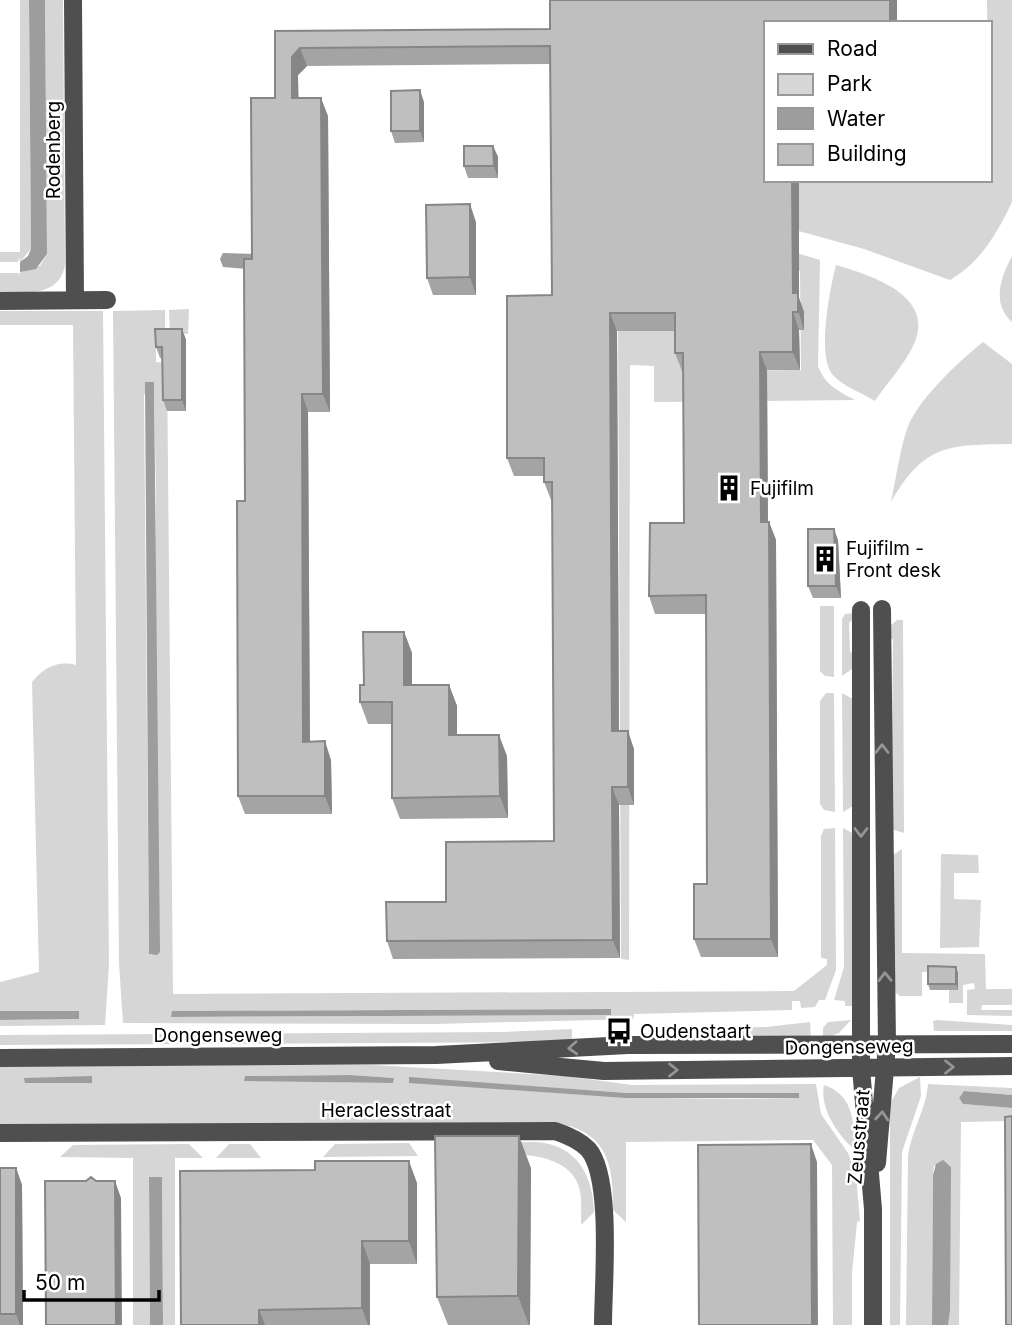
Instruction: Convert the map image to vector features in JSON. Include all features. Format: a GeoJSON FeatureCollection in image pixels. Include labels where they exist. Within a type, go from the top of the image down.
{"type":"FeatureCollection","features":[{"type":"Feature","properties":{"kind":"street","name":"Rodenberg"},"geometry":{"type":"LineString","coordinates":[[73,0],[75,300]]}},
{"type":"Feature","properties":{"kind":"street"},"geometry":{"type":"LineString","coordinates":[[0,301],[107,300]]}},
{"type":"Feature","properties":{"kind":"street"},"geometry":{"type":"LineString","coordinates":[[882,609],[887,1045]]}},
{"type":"Feature","properties":{"kind":"street"},"geometry":{"type":"LineString","coordinates":[[861,610],[862,1044]]}},
{"type":"Feature","properties":{"kind":"street","name":"Zeusstraat"},"geometry":{"type":"LineString","coordinates":[[862,1044],[861,1068],[873,1209],[873,1325]]}},
{"type":"Feature","properties":{"kind":"street","name":"Dongenseweg"},"geometry":{"type":"LineString","coordinates":[[0,1058],[436,1055],[628,1045],[1012,1044]]}},
{"type":"Feature","properties":{"kind":"street","name":"Zeusstraat"},"geometry":{"type":"LineString","coordinates":[[873,1209],[887,1045]]}},
{"type":"Feature","properties":{"kind":"street","name":"Dongenseweg"},"geometry":{"type":"LineString","coordinates":[[436,1055],[604,1071],[1012,1066]]}},
{"type":"Feature","properties":{"kind":"street","name":"Heraclesstraat"},"geometry":{"type":"LineString","coordinates":[[0,1133],[555,1131],[573,1138],[588,1149],[603,1183],[603,1325]]}},
{"type":"Feature","properties":{"kind":"green space"},"geometry":{"type":"Polygon","coordinates":[[[20,0],[29,0],[31,249],[20,262],[19,257],[18,262],[0,262],[0,252],[20,252],[20,0]]]}},
{"type":"Feature","properties":{"kind":"green space"},"geometry":{"type":"Polygon","coordinates":[[[45,0],[63,0],[65,265],[62,276],[48,288],[30,292],[0,292],[0,273],[19,273],[20,276],[20,272],[40,266],[47,254],[45,0]]]}},
{"type":"Feature","properties":{"kind":"green space"},"geometry":{"type":"Polygon","coordinates":[[[987,0],[1012,0],[1012,202],[994,235],[970,265],[950,280],[864,249],[773,224],[780,248],[820,260],[818,366],[828,383],[855,400],[654,402],[654,366],[630,365],[629,960],[621,959],[618,331],[682,291],[683,371],[801,370],[800,271],[682,272],[764,181],[991,182],[991,21],[987,21],[987,0]]]}},
{"type":"Feature","properties":{"kind":"green space"},"geometry":{"type":"Polygon","coordinates":[[[1012,256],[1012,322],[1002,307],[1000,290],[1004,272],[1012,256]]]}},
{"type":"Feature","properties":{"kind":"green space"},"geometry":{"type":"Polygon","coordinates":[[[836,265],[890,286],[912,305],[917,317],[916,340],[875,401],[841,382],[832,374],[828,365],[825,352],[826,321],[836,265]]]}},
{"type":"Feature","properties":{"kind":"green space"},"geometry":{"type":"Polygon","coordinates":[[[189,309],[188,334],[170,334],[169,310],[189,309]]]}},
{"type":"Feature","properties":{"kind":"green space"},"geometry":{"type":"Polygon","coordinates":[[[165,310],[165,334],[156,334],[156,362],[167,363],[173,994],[794,991],[827,965],[827,959],[821,958],[821,836],[824,829],[835,828],[836,970],[825,1000],[819,1000],[815,1007],[801,1008],[800,1001],[792,1001],[792,1010],[634,1014],[633,1019],[435,1024],[123,1023],[119,963],[113,311],[165,310]],[[154,382],[144,395],[149,953],[152,955],[156,494],[154,382]],[[611,1009],[173,1011],[171,1017],[611,1015],[611,1009]]]}},
{"type":"Feature","properties":{"kind":"green space"},"geometry":{"type":"Polygon","coordinates":[[[0,311],[103,311],[109,964],[105,1025],[0,1026],[0,1020],[79,1019],[0,1018],[0,982],[39,972],[32,682],[51,666],[76,665],[73,325],[0,325],[0,311]]]}},
{"type":"Feature","properties":{"kind":"green space"},"geometry":{"type":"Polygon","coordinates":[[[983,342],[1012,364],[1012,444],[971,445],[941,451],[915,468],[891,502],[901,449],[911,420],[938,383],[983,342]]]}},
{"type":"Feature","properties":{"kind":"green space"},"geometry":{"type":"Polygon","coordinates":[[[820,606],[834,606],[834,677],[825,676],[820,671],[820,606]]]}},
{"type":"Feature","properties":{"kind":"green space"},"geometry":{"type":"Polygon","coordinates":[[[854,613],[854,618],[849,623],[850,651],[855,657],[855,667],[842,676],[842,619],[845,614],[854,613]]]}},
{"type":"Feature","properties":{"kind":"green space"},"geometry":{"type":"Polygon","coordinates":[[[897,620],[903,620],[904,833],[891,829],[893,639],[889,638],[890,626],[897,620]]]}},
{"type":"Feature","properties":{"kind":"green space"},"geometry":{"type":"Polygon","coordinates":[[[826,693],[834,693],[835,812],[824,810],[820,804],[820,701],[826,693]]]}},
{"type":"Feature","properties":{"kind":"green space"},"geometry":{"type":"Polygon","coordinates":[[[842,693],[853,699],[853,806],[843,812],[842,693]]]}},
{"type":"Feature","properties":{"kind":"green space"},"geometry":{"type":"Polygon","coordinates":[[[843,828],[854,834],[856,1006],[845,1006],[845,1001],[834,1000],[844,967],[843,828]]]}},
{"type":"Feature","properties":{"kind":"green space"},"geometry":{"type":"Polygon","coordinates":[[[902,849],[902,953],[985,954],[986,989],[1012,989],[1012,1005],[982,1005],[981,1010],[1012,1010],[1012,1016],[967,1015],[967,990],[975,989],[974,983],[963,985],[963,1003],[949,1003],[949,990],[958,989],[958,970],[922,972],[922,996],[900,996],[893,991],[893,855],[902,849]]]}},
{"type":"Feature","properties":{"kind":"green space"},"geometry":{"type":"Polygon","coordinates":[[[941,854],[978,855],[979,873],[954,873],[954,899],[981,900],[979,947],[940,948],[941,854]]]}},
{"type":"Feature","properties":{"kind":"green space"},"geometry":{"type":"Polygon","coordinates":[[[851,1020],[839,1033],[823,1039],[823,1028],[828,1022],[851,1020]]]}},
{"type":"Feature","properties":{"kind":"green space"},"geometry":{"type":"Polygon","coordinates":[[[933,1021],[1012,1025],[1012,1031],[934,1031],[933,1021]]]}},
{"type":"Feature","properties":{"kind":"green space"},"geometry":{"type":"Polygon","coordinates":[[[810,1022],[811,1041],[693,1037],[695,1028],[766,1027],[810,1022]]]}},
{"type":"Feature","properties":{"kind":"green space"},"geometry":{"type":"Polygon","coordinates":[[[572,1029],[572,1038],[567,1042],[0,1045],[0,1035],[504,1032],[572,1029]]]}},
{"type":"Feature","properties":{"kind":"green space"},"geometry":{"type":"Polygon","coordinates":[[[0,1065],[373,1065],[565,1076],[632,1085],[816,1084],[821,1114],[848,1153],[856,1175],[860,1221],[857,1222],[852,1273],[852,1325],[833,1325],[832,1165],[813,1140],[626,1142],[626,1222],[613,1210],[610,1171],[602,1149],[594,1139],[570,1126],[0,1126],[0,1065]],[[351,1075],[245,1076],[245,1081],[393,1083],[394,1078],[351,1075]],[[409,1078],[506,1089],[652,1098],[798,1098],[799,1093],[627,1093],[409,1078]]]}},
{"type":"Feature","properties":{"kind":"green space"},"geometry":{"type":"Polygon","coordinates":[[[920,1077],[921,1096],[902,1152],[900,1325],[890,1325],[890,1104],[899,1088],[920,1077]]]}},
{"type":"Feature","properties":{"kind":"green space"},"geometry":{"type":"Polygon","coordinates":[[[928,1084],[1012,1088],[1012,1095],[964,1091],[959,1098],[963,1104],[1012,1108],[1012,1121],[961,1122],[959,1325],[948,1325],[950,1165],[934,1166],[932,1325],[906,1325],[908,1157],[928,1084]]]}},
{"type":"Feature","properties":{"kind":"green space"},"geometry":{"type":"Polygon","coordinates":[[[824,1085],[834,1090],[847,1103],[853,1120],[855,1150],[843,1138],[827,1112],[824,1085]]]}},
{"type":"Feature","properties":{"kind":"green space"},"geometry":{"type":"Polygon","coordinates":[[[536,1142],[562,1149],[580,1164],[586,1174],[594,1212],[581,1225],[581,1198],[577,1182],[568,1170],[554,1161],[518,1154],[445,1156],[457,1143],[536,1142]]]}},
{"type":"Feature","properties":{"kind":"green space"},"geometry":{"type":"Polygon","coordinates":[[[409,1143],[418,1156],[323,1157],[335,1144],[409,1143]]]}},
{"type":"Feature","properties":{"kind":"green space"},"geometry":{"type":"Polygon","coordinates":[[[189,1144],[203,1158],[175,1158],[175,1325],[163,1325],[162,1178],[149,1178],[150,1325],[133,1325],[133,1158],[60,1157],[73,1145],[189,1144]]]}},
{"type":"Feature","properties":{"kind":"green space"},"geometry":{"type":"Polygon","coordinates":[[[229,1144],[250,1144],[261,1158],[216,1158],[229,1144]]]}},
{"type":"Feature","properties":{"kind":"water"},"geometry":{"type":"Polygon","coordinates":[[[29,0],[45,0],[47,254],[36,269],[20,272],[20,262],[28,256],[31,249],[29,0]]]}},
{"type":"Feature","properties":{"kind":"water"},"geometry":{"type":"Polygon","coordinates":[[[223,253],[298,255],[247,269],[223,267],[220,259],[223,253]]]}},
{"type":"Feature","properties":{"kind":"water"},"geometry":{"type":"Polygon","coordinates":[[[145,382],[154,382],[160,952],[157,955],[149,954],[145,382]]]}},
{"type":"Feature","properties":{"kind":"water"},"geometry":{"type":"Polygon","coordinates":[[[611,1009],[611,1015],[171,1017],[172,1011],[611,1009]]]}},
{"type":"Feature","properties":{"kind":"water"},"geometry":{"type":"Polygon","coordinates":[[[0,1011],[79,1011],[79,1019],[0,1020],[0,1011]]]}},
{"type":"Feature","properties":{"kind":"water"},"geometry":{"type":"Polygon","coordinates":[[[351,1075],[394,1078],[393,1083],[244,1081],[245,1076],[351,1075]]]}},
{"type":"Feature","properties":{"kind":"water"},"geometry":{"type":"Polygon","coordinates":[[[92,1076],[92,1083],[25,1083],[24,1078],[92,1076]]]}},
{"type":"Feature","properties":{"kind":"water"},"geometry":{"type":"Polygon","coordinates":[[[409,1077],[627,1093],[799,1093],[799,1098],[626,1098],[409,1083],[409,1077]]]}},
{"type":"Feature","properties":{"kind":"water"},"geometry":{"type":"Polygon","coordinates":[[[964,1091],[1012,1095],[1012,1108],[963,1104],[959,1098],[964,1091]]]}},
{"type":"Feature","properties":{"kind":"water"},"geometry":{"type":"Polygon","coordinates":[[[943,1160],[951,1167],[950,1310],[948,1325],[932,1325],[933,1175],[936,1164],[943,1160]]]}},
{"type":"Feature","properties":{"kind":"water"},"geometry":{"type":"Polygon","coordinates":[[[149,1177],[162,1177],[163,1325],[150,1325],[149,1177]]]}},
{"type":"Feature","properties":{"kind":"building","name":"Fujifilm"},"geometry":{"type":"Polygon","coordinates":[[[550,0],[890,0],[890,21],[764,21],[764,182],[792,182],[793,293],[798,293],[798,312],[793,312],[793,352],[760,352],[761,522],[769,522],[771,939],[694,939],[694,884],[707,884],[706,595],[649,596],[650,523],[684,523],[683,353],[675,353],[675,313],[610,313],[612,731],[628,731],[628,787],[612,787],[613,940],[387,941],[386,902],[446,902],[446,842],[554,841],[552,482],[544,482],[544,458],[507,458],[507,296],[552,295],[550,46],[300,48],[292,57],[292,98],[321,98],[323,394],[302,394],[303,742],[325,741],[325,796],[238,796],[237,501],[245,501],[244,259],[252,259],[251,98],[275,98],[275,31],[550,29],[550,0]]]}},
{"type":"Feature","properties":{"kind":"building"},"geometry":{"type":"Polygon","coordinates":[[[420,90],[420,131],[391,131],[391,91],[420,90]]]}},
{"type":"Feature","properties":{"kind":"building"},"geometry":{"type":"Polygon","coordinates":[[[464,146],[493,146],[494,166],[464,166],[464,146]]]}},
{"type":"Feature","properties":{"kind":"building"},"geometry":{"type":"Polygon","coordinates":[[[470,204],[470,277],[427,278],[426,205],[470,204]]]}},
{"type":"Feature","properties":{"kind":"building"},"geometry":{"type":"Polygon","coordinates":[[[155,329],[182,329],[182,400],[163,400],[162,347],[156,347],[155,329]]]}},
{"type":"Feature","properties":{"kind":"building","name":"Fujifilm - Front desk"},"geometry":{"type":"Polygon","coordinates":[[[808,529],[834,529],[836,586],[808,586],[808,529]]]}},
{"type":"Feature","properties":{"kind":"building"},"geometry":{"type":"Polygon","coordinates":[[[363,632],[404,632],[404,685],[449,685],[449,735],[499,735],[500,796],[392,798],[392,702],[360,702],[360,685],[364,685],[363,632]]]}},
{"type":"Feature","properties":{"kind":"building"},"geometry":{"type":"Polygon","coordinates":[[[928,966],[956,967],[956,984],[928,984],[928,966]]]}},
{"type":"Feature","properties":{"kind":"building"},"geometry":{"type":"Polygon","coordinates":[[[1012,1116],[1012,1325],[1006,1325],[1005,1117],[1012,1116]]]}},
{"type":"Feature","properties":{"kind":"building"},"geometry":{"type":"Polygon","coordinates":[[[435,1136],[519,1136],[518,1296],[437,1297],[435,1136]]]}},
{"type":"Feature","properties":{"kind":"building"},"geometry":{"type":"Polygon","coordinates":[[[811,1144],[812,1325],[699,1325],[698,1145],[811,1144]]]}},
{"type":"Feature","properties":{"kind":"building"},"geometry":{"type":"Polygon","coordinates":[[[315,1161],[409,1161],[409,1241],[362,1241],[362,1308],[259,1310],[259,1325],[181,1325],[180,1171],[315,1170],[315,1161]]]}},
{"type":"Feature","properties":{"kind":"building"},"geometry":{"type":"Polygon","coordinates":[[[0,1168],[16,1168],[16,1314],[0,1314],[0,1168]]]}},
{"type":"Feature","properties":{"kind":"building"},"geometry":{"type":"Polygon","coordinates":[[[91,1177],[96,1181],[115,1181],[116,1325],[46,1325],[45,1181],[86,1181],[91,1177]]]}},
{"type":"Feature","properties":{"kind":"place","name":"Fujifilm"},"geometry":{"type":"Point","coordinates":[729,488]}},
{"type":"Feature","properties":{"kind":"place","name":"Fujifilm - Front desk"},"geometry":{"type":"Point","coordinates":[825,559]}},
{"type":"Feature","properties":{"kind":"place","name":"Oudenstaart"},"geometry":{"type":"Point","coordinates":[619,1031]}}]}
